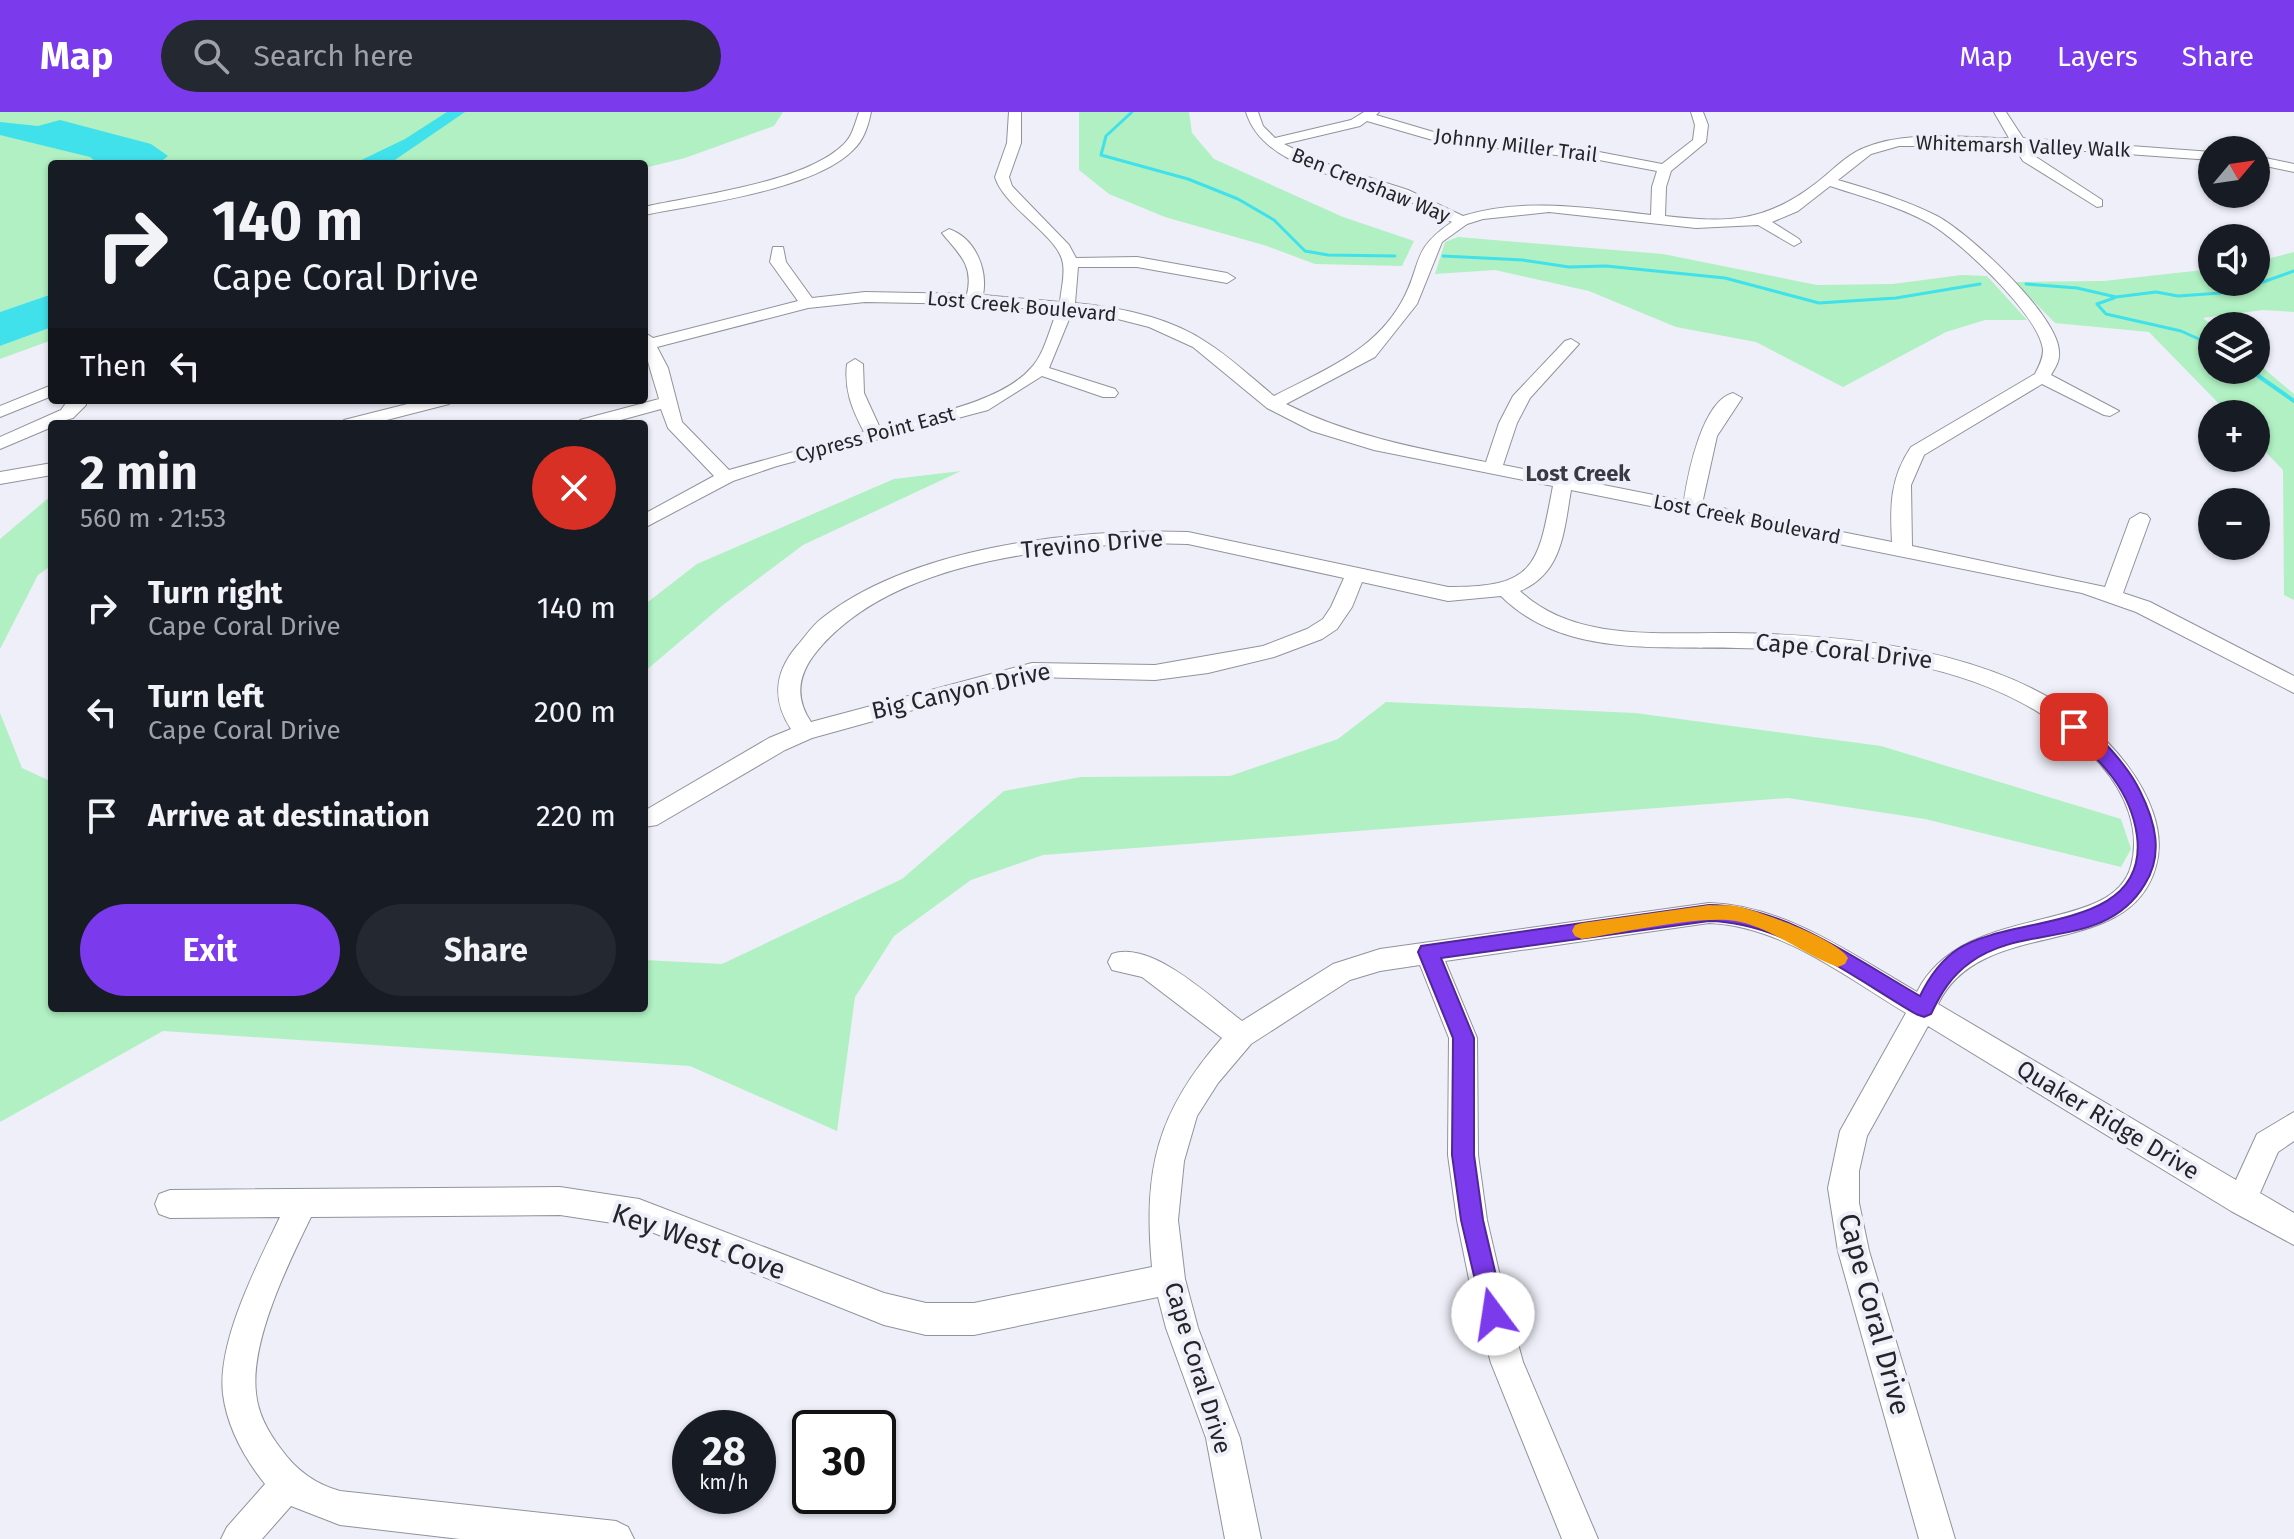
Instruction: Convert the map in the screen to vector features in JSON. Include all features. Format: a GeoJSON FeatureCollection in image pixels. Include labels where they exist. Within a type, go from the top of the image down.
{"type":"FeatureCollection","features":[{"type":"Feature","properties":{"kind":"street"},"geometry":{"type":"LineString","coordinates":[[648,210],[764,183],[829,160],[853,142],[860,132],[865,112]]}},
{"type":"Feature","properties":{"kind":"street"},"geometry":{"type":"LineString","coordinates":[[1015,112],[1014,143],[1002,177],[1005,187],[1064,248],[1071,263],[1067,306],[1040,370],[1109,393]]}},
{"type":"Feature","properties":{"kind":"street","name":"Ben Crenshaw Way"},"geometry":{"type":"LineString","coordinates":[[1252,112],[1255,125],[1272,143],[1314,163],[1397,191],[1462,221]]}},
{"type":"Feature","properties":{"kind":"street"},"geometry":{"type":"LineString","coordinates":[[1658,220],[1665,169],[1703,136],[1697,112]]}},
{"type":"Feature","properties":{"kind":"street"},"geometry":{"type":"LineString","coordinates":[[2000,112],[2028,158],[2097,203]]}},
{"type":"Feature","properties":{"kind":"street"},"geometry":{"type":"LineString","coordinates":[[1272,143],[1344,126],[1370,115]]}},
{"type":"Feature","properties":{"kind":"street","name":"Johnny Miller Trail"},"geometry":{"type":"LineString","coordinates":[[1370,115],[1448,139],[1599,156],[1665,169]]}},
{"type":"Feature","properties":{"kind":"street","name":"Whitemarsh Valley Walk"},"geometry":{"type":"LineString","coordinates":[[1273,404],[1369,353],[1409,304],[1426,256],[1436,239],[1462,221],[1503,210],[1549,208],[1723,224],[1761,221],[1793,208],[1866,151],[1898,142],[2018,142],[2198,155]]}},
{"type":"Feature","properties":{"kind":"street"},"geometry":{"type":"LineString","coordinates":[[2270,163],[2294,168]]}},
{"type":"Feature","properties":{"kind":"street"},"geometry":{"type":"LineString","coordinates":[[1828,181],[1916,210],[1962,238],[2041,323],[2051,349],[2050,364],[2041,377],[1917,451],[1905,465],[1901,485],[1902,550]]}},
{"type":"Feature","properties":{"kind":"street"},"geometry":{"type":"LineString","coordinates":[[1761,221],[1794,242]]}},
{"type":"Feature","properties":{"kind":"street"},"geometry":{"type":"LineString","coordinates":[[949,233],[978,268],[980,280],[974,299]]}},
{"type":"Feature","properties":{"kind":"street"},"geometry":{"type":"LineString","coordinates":[[778,250],[778,262],[808,303]]}},
{"type":"Feature","properties":{"kind":"street"},"geometry":{"type":"LineString","coordinates":[[1071,263],[1108,260],[1137,262],[1227,278]]}},
{"type":"Feature","properties":{"kind":"street","name":"Lost Creek Boulevard"},"geometry":{"type":"LineString","coordinates":[[648,341],[808,303],[865,297],[974,299],[1067,306],[1131,316],[1174,331],[1199,344],[1273,404],[1343,436],[1563,485],[2054,580],[2112,595],[2178,624],[2294,685]]}},
{"type":"Feature","properties":{"kind":"street"},"geometry":{"type":"LineString","coordinates":[[1492,470],[1508,423],[1522,396],[1571,344]]}},
{"type":"Feature","properties":{"kind":"street"},"geometry":{"type":"LineString","coordinates":[[648,347],[660,368],[674,424],[726,477]]}},
{"type":"Feature","properties":{"kind":"street"},"geometry":{"type":"LineString","coordinates":[[855,364],[853,384],[856,402],[875,435]]}},
{"type":"Feature","properties":{"kind":"street","name":"Cypress Point East"},"geometry":{"type":"LineString","coordinates":[[648,520],[726,477],[771,462],[982,406],[1021,385],[1040,370]]}},
{"type":"Feature","properties":{"kind":"street"},"geometry":{"type":"LineString","coordinates":[[2041,377],[2110,411]]}},
{"type":"Feature","properties":{"kind":"street"},"geometry":{"type":"LineString","coordinates":[[0,412],[48,392]]}},
{"type":"Feature","properties":{"kind":"street"},"geometry":{"type":"LineString","coordinates":[[1692,508],[1699,456],[1711,427],[1733,398]]}},
{"type":"Feature","properties":{"kind":"street"},"geometry":{"type":"LineString","coordinates":[[601,420],[667,402]]}},
{"type":"Feature","properties":{"kind":"street"},"geometry":{"type":"LineString","coordinates":[[54,420],[67,414],[77,404]]}},
{"type":"Feature","properties":{"kind":"street"},"geometry":{"type":"LineString","coordinates":[[366,420],[428,404]]}},
{"type":"Feature","properties":{"kind":"street"},"geometry":{"type":"LineString","coordinates":[[0,444],[48,423]]}},
{"type":"Feature","properties":{"kind":"street"},"geometry":{"type":"LineString","coordinates":[[0,478],[48,470]]}},
{"type":"Feature","properties":{"kind":"street","name":"Trevino Drive"},"geometry":{"type":"LineString","coordinates":[[805,732],[789,705],[788,690],[792,670],[804,648],[823,627],[849,609],[888,589],[978,558],[1092,539],[1164,535],[1448,594],[1482,595],[1528,577],[1545,562],[1563,485]]}},
{"type":"Feature","properties":{"kind":"street"},"geometry":{"type":"LineString","coordinates":[[2112,595],[2140,519]]}},
{"type":"Feature","properties":{"kind":"street","name":"Big Canyon Drive"},"geometry":{"type":"LineString","coordinates":[[649,819],[777,744],[805,732],[1032,670],[1062,668],[1134,674],[1169,672],[1284,648],[1307,639],[1329,625],[1341,610],[1355,575]]}},
{"type":"Feature","properties":{"kind":"street","name":"Cape Coral Drive"},"geometry":{"type":"LineString","coordinates":[[1505,588],[1524,607],[1545,621],[1572,631],[1603,635],[1773,641],[1912,656],[1979,673],[2038,701],[2074,727],[2106,756],[2127,783],[2143,815],[2147,845],[2144,871],[2128,897],[2103,913],[2074,924],[2003,938],[1966,954],[1938,979],[1851,1137],[1842,1189],[1853,1247],[1937,1539]]}},
{"type":"Feature","properties":{"kind":"street","name":"Cape Coral Drive"},"geometry":{"type":"LineString","coordinates":[[1243,1539],[1223,1438],[1182,1328],[1169,1279],[1163,1220],[1169,1161],[1184,1111],[1208,1074],[1241,1036],[1342,972],[1380,960],[1709,913],[1738,914],[1806,940],[1924,1008]]}},
{"type":"Feature","properties":{"kind":"street"},"geometry":{"type":"LineString","coordinates":[[1428,952],[1463,1038],[1463,1155],[1472,1220],[1487,1289],[1507,1363],[1580,1539]]}},
{"type":"Feature","properties":{"kind":"street"},"geometry":{"type":"LineString","coordinates":[[1121,962],[1149,967],[1241,1036]]}},
{"type":"Feature","properties":{"kind":"street","name":"Quaker Ridge Drive"},"geometry":{"type":"LineString","coordinates":[[1924,1008],[2294,1230]]}},
{"type":"Feature","properties":{"kind":"street"},"geometry":{"type":"LineString","coordinates":[[2242,1201],[2267,1143],[2294,1125]]}},
{"type":"Feature","properties":{"kind":"street","name":"Key West Cove"},"geometry":{"type":"LineString","coordinates":[[170,1204],[560,1201],[602,1206],[639,1213],[884,1309],[926,1319],[974,1319],[1169,1279]]}},
{"type":"Feature","properties":{"kind":"street"},"geometry":{"type":"LineString","coordinates":[[303,1202],[246,1337],[238,1389],[252,1439],[287,1485],[322,1504],[340,1508],[616,1539]]}},
{"type":"Feature","properties":{"kind":"street"},"geometry":{"type":"LineString","coordinates":[[239,1539],[287,1485]]}},
{"type":"Feature","properties":{"kind":"green space"},"geometry":{"type":"Polygon","coordinates":[[[0,112],[783,112],[774,126],[685,158],[648,167],[648,160],[48,160],[48,295],[0,312],[0,112]]]}},
{"type":"Feature","properties":{"kind":"green space"},"geometry":{"type":"Polygon","coordinates":[[[1079,112],[1189,112],[1192,133],[1214,159],[1343,217],[1414,241],[1402,266],[1315,264],[1267,246],[1165,217],[1109,194],[1079,170],[1079,112]]]}},
{"type":"Feature","properties":{"kind":"green space"},"geometry":{"type":"Polygon","coordinates":[[[1458,237],[1663,254],[1817,285],[1893,284],[1961,275],[1987,276],[2027,320],[1985,320],[1946,332],[1843,387],[1756,342],[1676,327],[1589,291],[1495,270],[1435,274],[1445,242],[1458,237]]]}},
{"type":"Feature","properties":{"kind":"green space"},"geometry":{"type":"Polygon","coordinates":[[[2294,252],[2294,312],[2198,312],[2198,382],[2149,332],[2055,323],[2015,282],[2104,281],[2198,271],[2198,296],[2270,296],[2270,258],[2294,252]]]}},
{"type":"Feature","properties":{"kind":"green space"},"geometry":{"type":"Polygon","coordinates":[[[48,328],[48,341],[0,359],[0,346],[48,328]]]}},
{"type":"Feature","properties":{"kind":"green space"},"geometry":{"type":"Polygon","coordinates":[[[2270,374],[2294,394],[2294,600],[2284,595],[2283,470],[2270,457],[2270,400],[2215,400],[2200,384],[2270,384],[2270,374]]]}},
{"type":"Feature","properties":{"kind":"green space"},"geometry":{"type":"Polygon","coordinates":[[[961,471],[803,545],[723,605],[648,669],[648,602],[697,564],[894,479],[961,471]]]}},
{"type":"Feature","properties":{"kind":"green space"},"geometry":{"type":"Polygon","coordinates":[[[48,498],[48,568],[38,575],[0,649],[0,539],[48,498]]]}},
{"type":"Feature","properties":{"kind":"green space"},"geometry":{"type":"Polygon","coordinates":[[[1386,702],[1635,713],[1881,746],[2121,819],[2131,849],[2121,867],[1925,819],[1788,798],[1043,855],[971,880],[894,936],[855,997],[837,1131],[690,1066],[163,1031],[0,1122],[0,713],[22,768],[48,780],[48,1012],[648,1012],[648,960],[722,964],[902,879],[1004,791],[1081,777],[1230,776],[1338,739],[1386,702]]]}},
{"type":"Feature","properties":{"kind":"water"},"geometry":{"type":"Polygon","coordinates":[[[447,112],[465,112],[395,160],[361,160],[405,139],[447,112]]]}},
{"type":"Feature","properties":{"kind":"water"},"geometry":{"type":"Polygon","coordinates":[[[60,120],[151,144],[168,156],[163,160],[94,160],[0,135],[0,122],[38,126],[60,120]]]}},
{"type":"Feature","properties":{"kind":"water"},"geometry":{"type":"Polygon","coordinates":[[[48,295],[48,328],[0,346],[0,312],[48,295]]]}},
{"type":"Feature","properties":{"kind":"waterway"},"geometry":{"type":"LineString","coordinates":[[1132,112],[1106,136],[1101,155],[1188,179],[1238,199],[1274,220],[1305,251],[1328,255],[1395,256]]}},
{"type":"Feature","properties":{"kind":"waterway"},"geometry":{"type":"LineString","coordinates":[[1443,256],[1523,260],[1569,267],[1606,266],[1725,278],[1819,303],[1896,298],[1980,284]]}},
{"type":"Feature","properties":{"kind":"waterway"},"geometry":{"type":"LineString","coordinates":[[2026,284],[2077,288],[2116,297],[2156,292],[2178,296],[2235,292],[2294,271]]}},
{"type":"Feature","properties":{"kind":"waterway"},"geometry":{"type":"LineString","coordinates":[[2114,298],[2097,304],[2106,314],[2181,331],[2198,339]]}},
{"type":"Feature","properties":{"kind":"waterway"},"geometry":{"type":"LineString","coordinates":[[2270,384],[2294,401]]}},
{"type":"Feature","properties":{"kind":"slow traffic"},"geometry":{"type":"LineString","coordinates":[[1582,931],[1709,913],[1738,914],[1806,940],[1838,958]]}},
{"type":"Feature","properties":{"kind":"district","name":"Lost Creek"},"geometry":{"type":"Point","coordinates":[1578,473]}},
{"type":"Feature","properties":{"kind":"route"},"geometry":{"type":"LineString","coordinates":[[1493,1314],[1472,1220],[1463,1155],[1463,1038],[1428,952],[1709,913],[1738,914],[1806,940],[1924,1008],[1938,979],[1966,954],[2003,938],[2074,924],[2103,913],[2128,897],[2144,871],[2147,845],[2143,815],[2127,783],[2106,756],[2074,727]]}}]}
